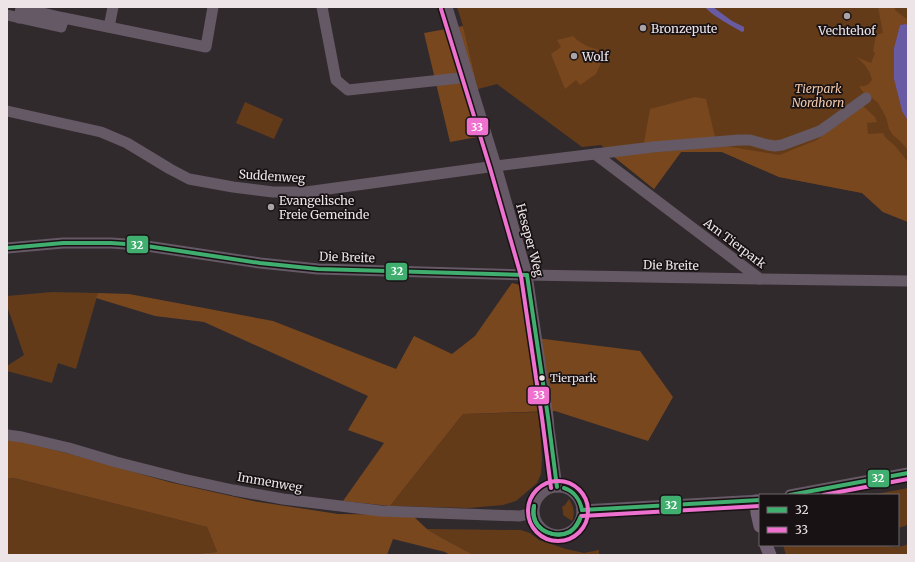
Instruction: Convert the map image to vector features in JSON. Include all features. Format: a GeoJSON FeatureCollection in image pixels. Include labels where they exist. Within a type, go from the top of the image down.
{"type":"FeatureCollection","features":[{"type":"Feature","properties":{"kind":"main road"},"geometry":{"type":"LineString","coordinates":[[758,501],[757,513],[759,522]]}},
{"type":"Feature","properties":{"kind":"street"},"geometry":{"type":"LineString","coordinates":[[109,27],[112,7]]}},
{"type":"Feature","properties":{"kind":"street"},"geometry":{"type":"LineString","coordinates":[[7,15],[21,11],[64,18],[206,47],[213,7]]}},
{"type":"Feature","properties":{"kind":"street"},"geometry":{"type":"LineString","coordinates":[[322,7],[336,80],[348,90],[469,76]]}},
{"type":"Feature","properties":{"kind":"street","name":"Heseper Weg"},"geometry":{"type":"LineString","coordinates":[[447,7],[496,166],[526,275],[548,417],[557,487]]}},
{"type":"Feature","properties":{"kind":"street","name":"Suddenweg"},"geometry":{"type":"LineString","coordinates":[[7,111],[101,132],[127,142],[189,179],[272,192],[306,192],[496,166],[653,147],[739,140],[750,140],[775,146],[782,145],[820,130],[866,98]]}},
{"type":"Feature","properties":{"kind":"street","name":"Am Tierpark"},"geometry":{"type":"LineString","coordinates":[[595,154],[760,279],[908,281]]}},
{"type":"Feature","properties":{"kind":"street","name":"Die Breite"},"geometry":{"type":"LineString","coordinates":[[7,248],[63,243],[111,243],[140,245],[318,269],[526,275],[760,279]]}},
{"type":"Feature","properties":{"kind":"street","name":"Immenweg"},"geometry":{"type":"LineString","coordinates":[[7,435],[68,448],[116,462],[233,490],[283,499],[381,511],[520,516],[533,513]]}},
{"type":"Feature","properties":{"kind":"street"},"geometry":{"type":"LineString","coordinates":[[795,494],[908,473]]}},
{"type":"Feature","properties":{"kind":"street"},"geometry":{"type":"LineString","coordinates":[[557,487],[571,491],[578,498],[582,510],[580,521],[576,527],[570,532],[556,535],[541,529],[536,523],[533,513],[534,504],[540,494],[548,489],[557,487]]}},
{"type":"Feature","properties":{"kind":"street"},"geometry":{"type":"LineString","coordinates":[[582,510],[758,501]]}},
{"type":"Feature","properties":{"kind":"green space","name":"Tierpark Nordhorn"},"geometry":{"type":"Polygon","coordinates":[[[457,7],[908,7],[908,222],[883,212],[862,193],[779,177],[722,152],[681,152],[654,189],[601,145],[582,147],[497,84],[478,89],[457,7]]]}},
{"type":"Feature","properties":{"kind":"green space"},"geometry":{"type":"Polygon","coordinates":[[[245,102],[283,119],[274,139],[236,123],[245,102]]]}},
{"type":"Feature","properties":{"kind":"green space"},"geometry":{"type":"Polygon","coordinates":[[[52,292],[98,293],[76,369],[58,363],[52,383],[7,371],[7,366],[24,355],[7,306],[7,296],[52,292]]]}},
{"type":"Feature","properties":{"kind":"green space"},"geometry":{"type":"Polygon","coordinates":[[[539,412],[542,459],[541,474],[537,483],[516,501],[503,505],[469,508],[390,506],[463,414],[539,412]]]}},
{"type":"Feature","properties":{"kind":"green space"},"geometry":{"type":"Polygon","coordinates":[[[14,478],[207,527],[217,552],[184,555],[7,555],[7,479],[14,478]]]}},
{"type":"Feature","properties":{"kind":"green space"},"geometry":{"type":"Polygon","coordinates":[[[908,488],[908,524],[899,528],[899,494],[876,494],[908,488]]]}},
{"type":"Feature","properties":{"kind":"green space"},"geometry":{"type":"Polygon","coordinates":[[[569,499],[574,510],[572,521],[563,515],[562,507],[569,499]]]}},
{"type":"Feature","properties":{"kind":"green space"},"geometry":{"type":"Polygon","coordinates":[[[427,529],[521,530],[530,533],[539,540],[566,549],[584,553],[599,550],[599,555],[474,555],[427,529]]]}},
{"type":"Feature","properties":{"kind":"green space"},"geometry":{"type":"Polygon","coordinates":[[[908,544],[908,555],[786,555],[783,546],[895,547],[908,544]]]}},
{"type":"Feature","properties":{"kind":"shaded area"},"geometry":{"type":"Polygon","coordinates":[[[705,7],[713,7],[732,21],[744,27],[744,31],[742,32],[712,14],[705,7]]]}},
{"type":"Feature","properties":{"kind":"shaded area"},"geometry":{"type":"Polygon","coordinates":[[[878,7],[894,7],[896,11],[908,20],[908,25],[900,25],[894,48],[894,79],[902,111],[908,121],[908,150],[889,129],[886,117],[878,103],[863,92],[859,86],[867,85],[872,80],[866,67],[856,57],[871,63],[875,53],[873,51],[876,35],[883,33],[878,7]]]}},
{"type":"Feature","properties":{"kind":"shaded area"},"geometry":{"type":"Polygon","coordinates":[[[900,25],[908,25],[908,121],[902,111],[894,79],[894,48],[900,25]]]}},
{"type":"Feature","properties":{"kind":"shaded area"},"geometry":{"type":"Polygon","coordinates":[[[463,26],[478,89],[470,91],[483,136],[450,142],[424,33],[463,26]]]}},
{"type":"Feature","properties":{"kind":"shaded area"},"geometry":{"type":"Polygon","coordinates":[[[573,36],[584,45],[606,52],[596,74],[580,85],[576,80],[565,89],[551,54],[561,47],[557,40],[573,36]]]}},
{"type":"Feature","properties":{"kind":"shaded area"},"geometry":{"type":"Polygon","coordinates":[[[695,97],[706,99],[715,137],[644,143],[650,109],[695,97]]]}},
{"type":"Feature","properties":{"kind":"shaded area"},"geometry":{"type":"Polygon","coordinates":[[[862,105],[875,117],[877,122],[867,123],[868,134],[883,133],[908,162],[908,222],[883,212],[862,193],[779,177],[722,152],[681,152],[654,189],[613,156],[726,146],[779,155],[817,140],[862,105]]]}},
{"type":"Feature","properties":{"kind":"shaded area"},"geometry":{"type":"Polygon","coordinates":[[[512,283],[520,285],[528,337],[640,351],[673,397],[648,441],[555,411],[463,414],[390,506],[343,501],[384,443],[348,430],[368,396],[204,322],[155,316],[96,298],[98,293],[129,294],[273,321],[396,369],[414,336],[452,354],[475,336],[512,283]]]}},
{"type":"Feature","properties":{"kind":"shaded area"},"geometry":{"type":"Polygon","coordinates":[[[7,438],[169,482],[253,501],[338,514],[412,515],[427,529],[474,555],[450,555],[445,552],[393,539],[387,555],[184,555],[217,552],[207,527],[14,478],[7,479],[7,438]]]}},
{"type":"Feature","properties":{"kind":"transit line","name":"33"},"geometry":{"type":"LineString","coordinates":[[441,9],[490,168],[521,276],[551,488]]}},
{"type":"Feature","properties":{"kind":"transit line","name":"32"},"geometry":{"type":"LineString","coordinates":[[7,248],[63,243],[111,243],[140,245],[260,263],[318,269],[527,275]]}},
{"type":"Feature","properties":{"kind":"transit line","name":"32"},"geometry":{"type":"LineString","coordinates":[[527,275],[557,487]]}},
{"type":"Feature","properties":{"kind":"transit line","name":"32"},"geometry":{"type":"LineString","coordinates":[[795,494],[908,473]]}},
{"type":"Feature","properties":{"kind":"transit line","name":"33"},"geometry":{"type":"LineString","coordinates":[[828,494],[908,479]]}},
{"type":"Feature","properties":{"kind":"transit line","name":"33"},"geometry":{"type":"LineString","coordinates":[[552,481],[564,481],[575,486],[583,494],[588,505],[588,511],[586,523],[575,536],[564,541],[552,541],[541,536],[533,528],[528,517],[528,505],[533,494],[541,486],[552,481]]}},
{"type":"Feature","properties":{"kind":"transit line","name":"32"},"geometry":{"type":"LineString","coordinates":[[564,488],[568,489],[576,496],[582,510]]}},
{"type":"Feature","properties":{"kind":"transit line","name":"32"},"geometry":{"type":"LineString","coordinates":[[582,510],[759,500]]}},
{"type":"Feature","properties":{"kind":"transit line","name":"32"},"geometry":{"type":"LineString","coordinates":[[534,506],[534,515],[538,526],[553,534],[559,535],[570,532],[575,527],[581,516]]}},
{"type":"Feature","properties":{"kind":"transit line","name":"32"},"geometry":{"type":"LineString","coordinates":[[534,506],[534,516],[537,525],[544,531],[552,534],[569,532],[576,526],[581,516]]}},
{"type":"Feature","properties":{"kind":"transit line","name":"33"},"geometry":{"type":"LineString","coordinates":[[582,516],[759,506]]}},
{"type":"Feature","properties":{"kind":"place","name":"Vechtehof"},"geometry":{"type":"Point","coordinates":[847,16]}},
{"type":"Feature","properties":{"kind":"place","name":"Bronzepute"},"geometry":{"type":"Point","coordinates":[643,28]}},
{"type":"Feature","properties":{"kind":"place","name":"Wolf"},"geometry":{"type":"Point","coordinates":[574,56]}},
{"type":"Feature","properties":{"kind":"place","name":"Evangelische Freie Gemeinde"},"geometry":{"type":"Point","coordinates":[271,207]}},
{"type":"Feature","properties":{"kind":"place","name":"Tierpark"},"geometry":{"type":"Point","coordinates":[542,378]}}]}
